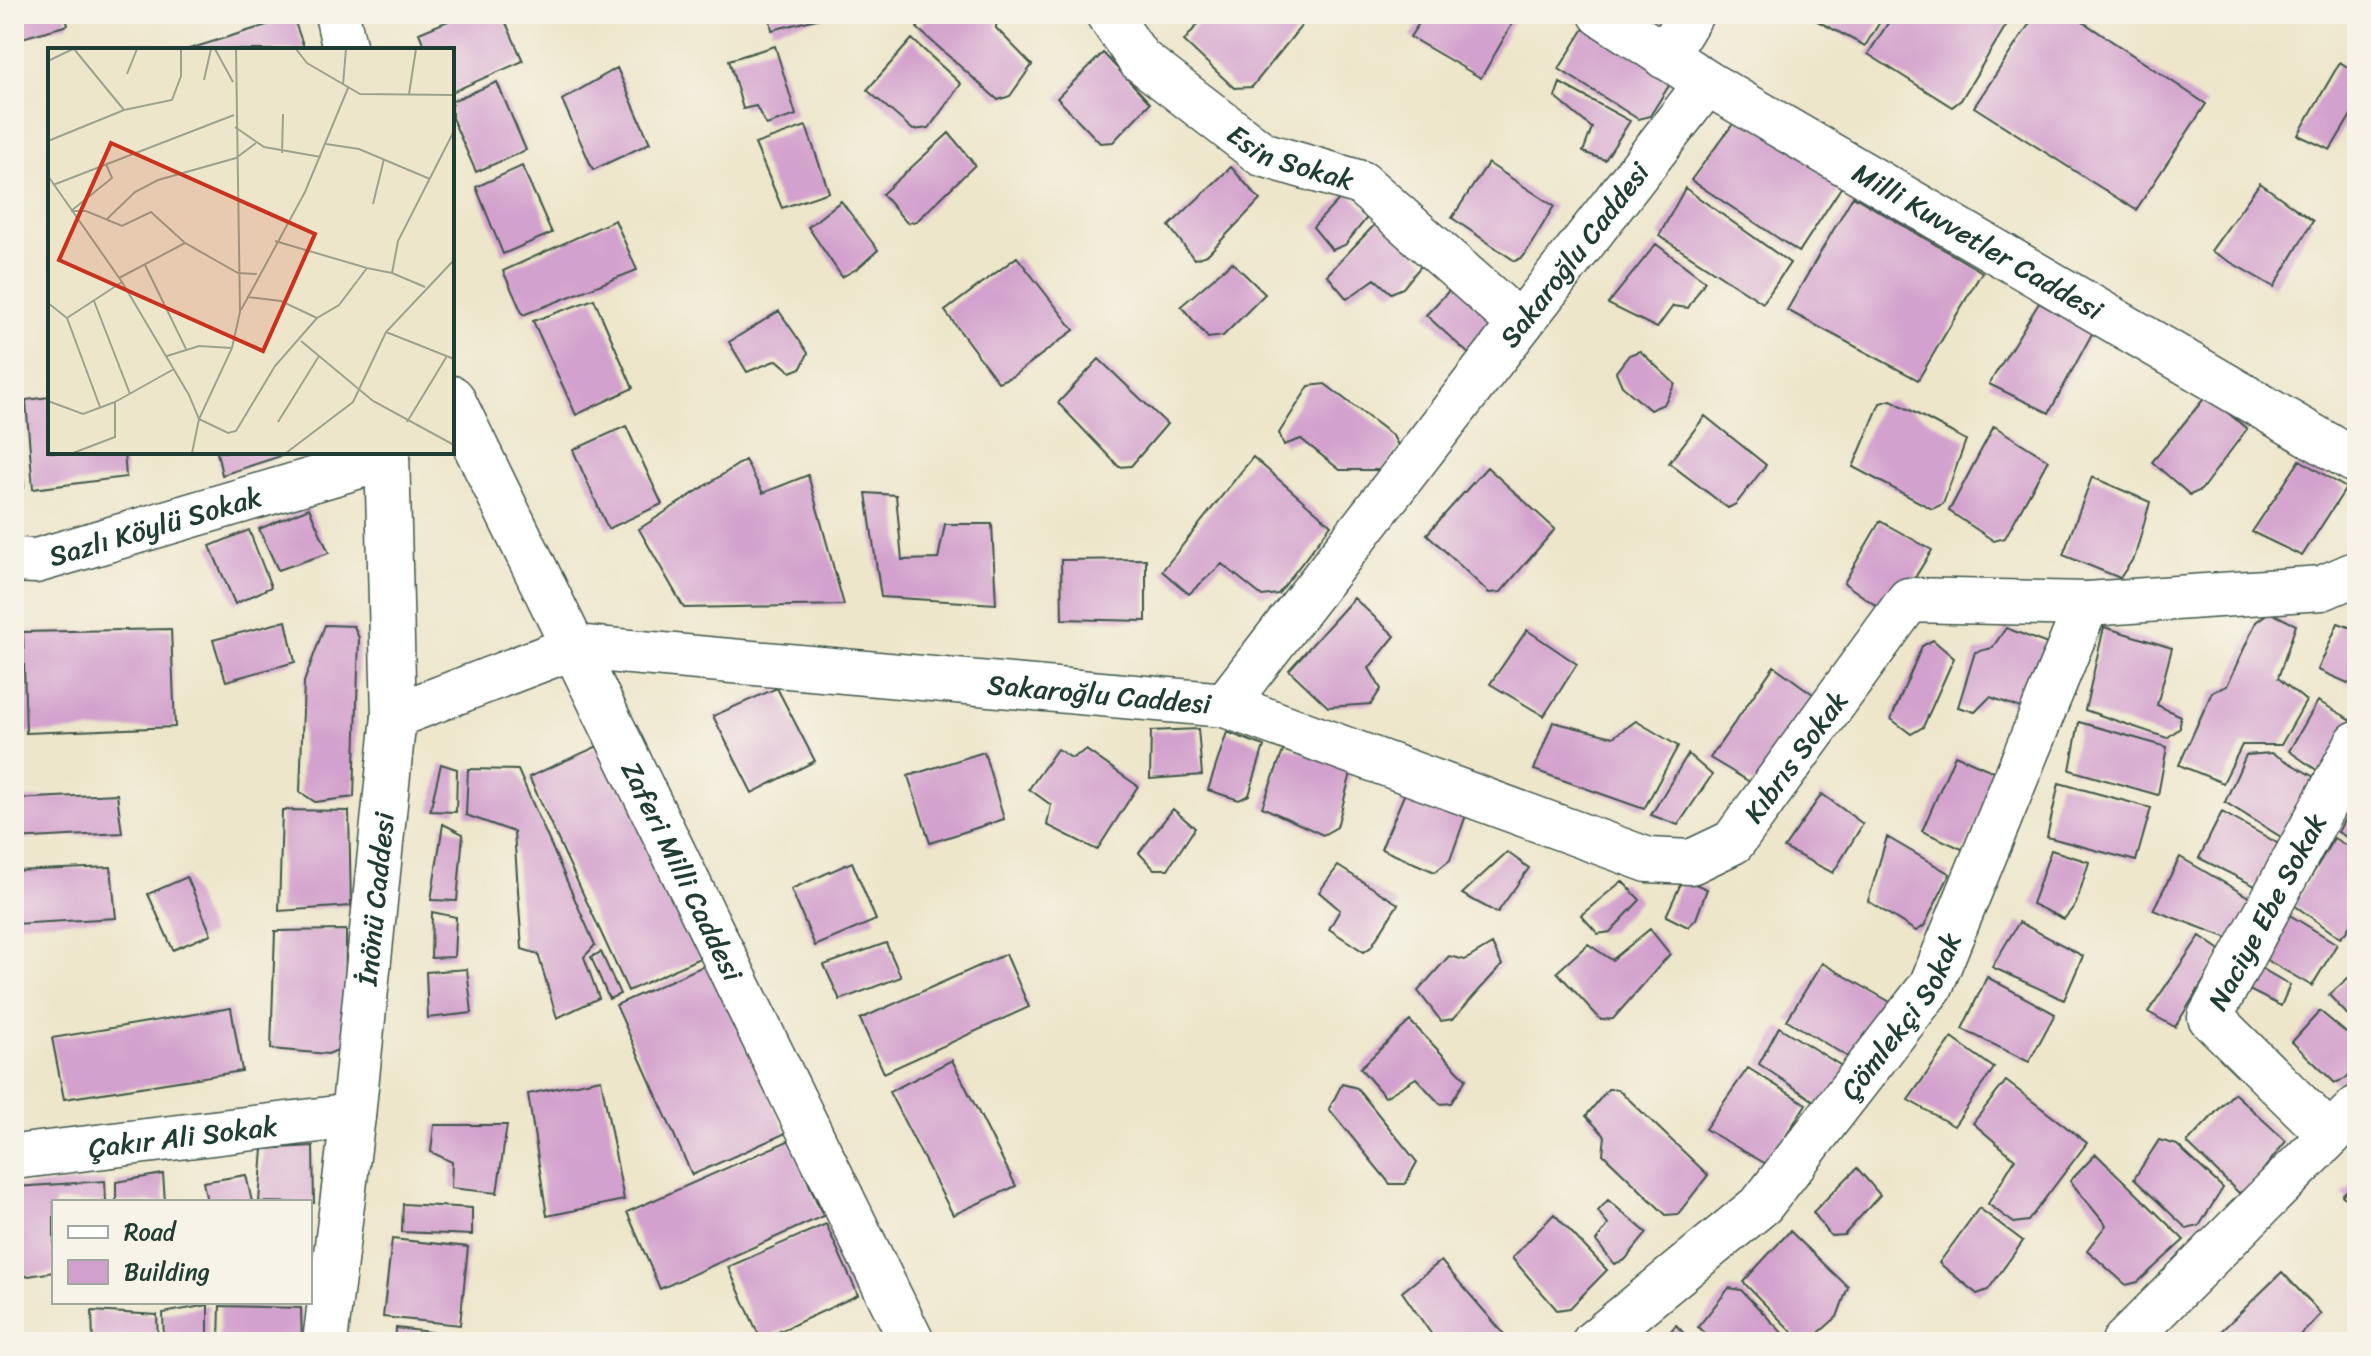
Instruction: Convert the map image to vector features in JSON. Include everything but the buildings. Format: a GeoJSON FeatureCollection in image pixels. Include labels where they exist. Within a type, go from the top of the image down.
{"type":"FeatureCollection","features":[{"type":"Feature","properties":{"kind":"street"},"geometry":{"type":"LineString","coordinates":[[337,14],[345,48]]}},
{"type":"Feature","properties":{"kind":"street","name":"Esin Sokak"},"geometry":{"type":"LineString","coordinates":[[1108,14],[1139,59],[1262,154],[1361,183],[1520,324]]}},
{"type":"Feature","properties":{"kind":"street","name":"Milli Kuvvetler Caddesi"},"geometry":{"type":"LineString","coordinates":[[1601,14],[1707,83],[2357,462]]}},
{"type":"Feature","properties":{"kind":"street"},"geometry":{"type":"LineString","coordinates":[[1665,57],[1691,14]]}},
{"type":"Feature","properties":{"kind":"street","name":"Sakaroğlu Caddesi"},"geometry":{"type":"LineString","coordinates":[[394,716],[574,647],[1225,705],[1707,83]]}},
{"type":"Feature","properties":{"kind":"street","name":"Zaferi Milli Caddesi"},"geometry":{"type":"LineString","coordinates":[[454,402],[912,1342]]}},
{"type":"Feature","properties":{"kind":"street","name":"Sazlı Köylü Sokak"},"geometry":{"type":"LineString","coordinates":[[14,560],[36,561],[387,455]]}},
{"type":"Feature","properties":{"kind":"street","name":"İnönü Caddesi"},"geometry":{"type":"LineString","coordinates":[[325,1342],[353,1116],[394,716],[387,455]]}},
{"type":"Feature","properties":{"kind":"street","name":"Kıbrıs Sokak"},"geometry":{"type":"LineString","coordinates":[[1225,705],[1648,860],[1691,862],[1733,842],[1909,600],[2087,604],[2322,588],[2357,573]]}},
{"type":"Feature","properties":{"kind":"street","name":"Çömlekçi Sokak"},"geometry":{"type":"LineString","coordinates":[[1594,1342],[1762,1204],[1931,986],[2087,604]]}},
{"type":"Feature","properties":{"kind":"street","name":"Naciye Ebe Sokak"},"geometry":{"type":"LineString","coordinates":[[2344,1121],[2210,1017],[2357,743]]}},
{"type":"Feature","properties":{"kind":"street","name":"Çakır Ali Sokak"},"geometry":{"type":"LineString","coordinates":[[14,1157],[353,1116]]}},
{"type":"Feature","properties":{"kind":"street"},"geometry":{"type":"LineString","coordinates":[[2124,1342],[2344,1121]]}}]}
